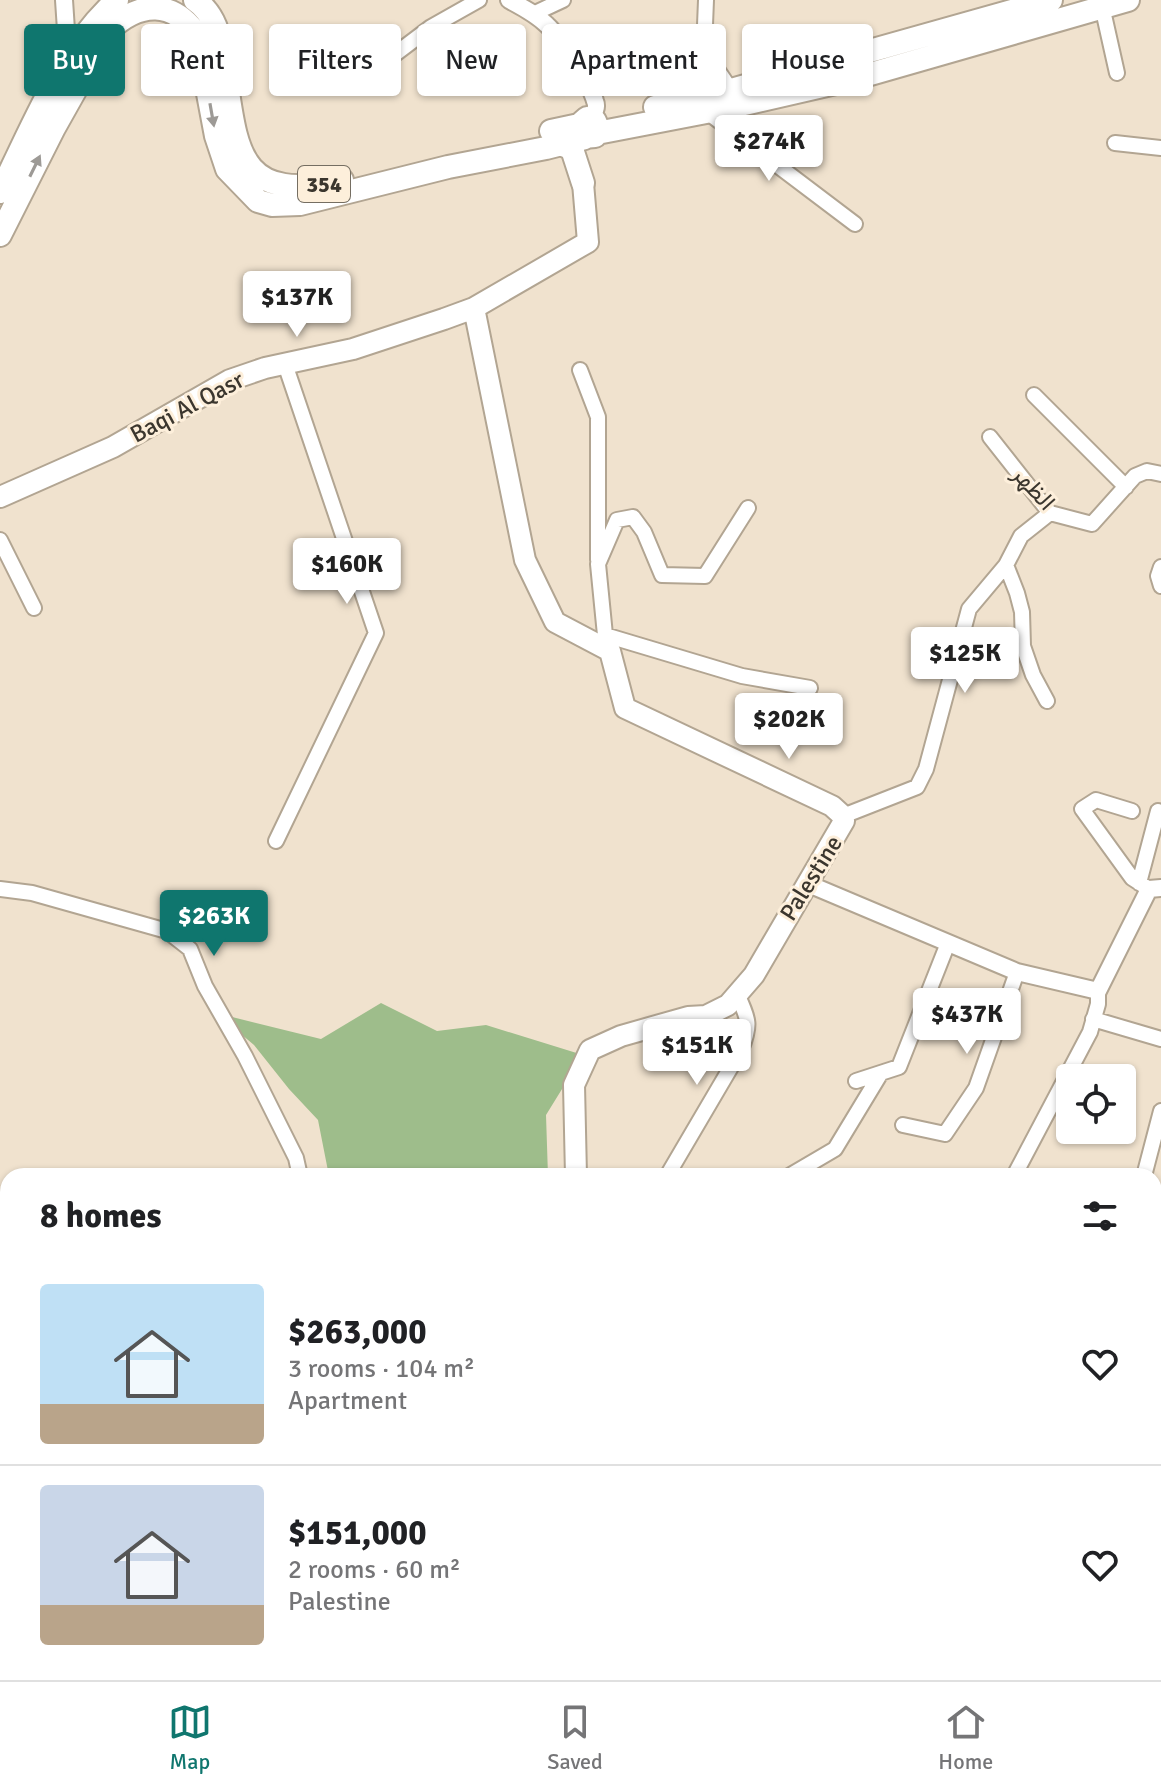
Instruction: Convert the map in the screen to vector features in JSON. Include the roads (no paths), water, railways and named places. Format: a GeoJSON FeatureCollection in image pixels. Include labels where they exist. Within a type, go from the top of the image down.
{"type":"FeatureCollection","features":[{"type":"Feature","properties":{"kind":"main road"},"geometry":{"type":"LineString","coordinates":[[95,24],[117,0]]}},
{"type":"Feature","properties":{"kind":"main road","name":"354"},"geometry":{"type":"LineString","coordinates":[[195,0],[207,11],[220,37],[237,145],[258,175],[274,184],[289,187],[323,184],[589,130],[707,112],[853,79],[1128,0]]}},
{"type":"Feature","properties":{"kind":"main road","name":"354"},"geometry":{"type":"LineString","coordinates":[[0,235],[54,128],[109,30],[132,12],[153,6],[164,5],[174,9],[197,35],[216,136],[227,169],[252,196],[272,205],[300,204],[448,167],[561,144],[589,130],[1051,0]]}},
{"type":"Feature","properties":{"kind":"main road"},"geometry":{"type":"LineString","coordinates":[[0,192],[49,96]]}},
{"type":"Feature","properties":{"kind":"main road"},"geometry":{"type":"LineString","coordinates":[[583,183],[582,144],[589,130]]}},
{"type":"Feature","properties":{"kind":"main road"},"geometry":{"type":"LineString","coordinates":[[561,144],[572,149],[583,183]]}},
{"type":"Feature","properties":{"kind":"main road","name":"Baqi Al Qasr"},"geometry":{"type":"LineString","coordinates":[[0,497],[113,447],[230,380],[353,349],[474,308],[588,242],[583,183]]}},
{"type":"Feature","properties":{"kind":"main road"},"geometry":{"type":"LineString","coordinates":[[474,308],[525,560],[555,622],[606,642]]}},
{"type":"Feature","properties":{"kind":"main road","name":"Palestine"},"geometry":{"type":"LineString","coordinates":[[576,1168],[574,1085],[590,1050],[621,1036],[688,1017],[706,1016],[728,1005],[754,975],[806,883],[844,824],[843,816],[832,806],[625,708],[613,655],[606,642]]}},
{"type":"Feature","properties":{"kind":"street"},"geometry":{"type":"LineString","coordinates":[[64,0],[66,24]]}},
{"type":"Feature","properties":{"kind":"street"},"geometry":{"type":"LineString","coordinates":[[401,50],[431,27],[479,0]]}},
{"type":"Feature","properties":{"kind":"street"},"geometry":{"type":"LineString","coordinates":[[509,0],[548,26],[571,56],[596,102],[589,130]]}},
{"type":"Feature","properties":{"kind":"street"},"geometry":{"type":"LineString","coordinates":[[533,14],[563,0]]}},
{"type":"Feature","properties":{"kind":"street"},"geometry":{"type":"LineString","coordinates":[[706,0],[704,50],[731,90]]}},
{"type":"Feature","properties":{"kind":"street"},"geometry":{"type":"LineString","coordinates":[[1102,6],[1117,73]]}},
{"type":"Feature","properties":{"kind":"street"},"geometry":{"type":"LineString","coordinates":[[707,112],[855,224]]}},
{"type":"Feature","properties":{"kind":"street"},"geometry":{"type":"LineString","coordinates":[[1115,143],[1161,148]]}},
{"type":"Feature","properties":{"kind":"street"},"geometry":{"type":"LineString","coordinates":[[276,841],[376,633],[285,364]]}},
{"type":"Feature","properties":{"kind":"street"},"geometry":{"type":"LineString","coordinates":[[580,370],[598,417],[598,564],[606,642],[742,676],[810,688]]}},
{"type":"Feature","properties":{"kind":"street"},"geometry":{"type":"LineString","coordinates":[[1034,395],[1126,487]]}},
{"type":"Feature","properties":{"kind":"street","name":"الظهر"},"geometry":{"type":"LineString","coordinates":[[990,437],[1050,513],[1092,524],[1135,476],[1147,471],[1161,472]]}},
{"type":"Feature","properties":{"kind":"street"},"geometry":{"type":"LineString","coordinates":[[598,564],[617,520],[633,517],[644,532],[662,575],[705,576],[748,508]]}},
{"type":"Feature","properties":{"kind":"street"},"geometry":{"type":"LineString","coordinates":[[843,816],[917,787],[926,769],[969,609],[1006,565],[1021,536],[1050,513]]}},
{"type":"Feature","properties":{"kind":"street"},"geometry":{"type":"LineString","coordinates":[[0,540],[34,608]]}},
{"type":"Feature","properties":{"kind":"street"},"geometry":{"type":"LineString","coordinates":[[1006,565],[1022,612],[1023,646],[1033,675],[1047,701]]}},
{"type":"Feature","properties":{"kind":"street"},"geometry":{"type":"LineString","coordinates":[[1161,567],[1158,576],[1161,586]]}},
{"type":"Feature","properties":{"kind":"street"},"geometry":{"type":"LineString","coordinates":[[1132,811],[1096,800],[1082,809],[1132,878],[1150,887]]}},
{"type":"Feature","properties":{"kind":"street"},"geometry":{"type":"LineString","coordinates":[[1018,1168],[1090,1032],[1098,991],[1150,887],[1158,811]]}},
{"type":"Feature","properties":{"kind":"street"},"geometry":{"type":"LineString","coordinates":[[806,883],[1017,972],[1098,991]]}},
{"type":"Feature","properties":{"kind":"street"},"geometry":{"type":"LineString","coordinates":[[0,889],[32,893],[167,931],[190,949],[205,986],[245,1056],[298,1168]]}},
{"type":"Feature","properties":{"kind":"street"},"geometry":{"type":"LineString","coordinates":[[856,1081],[899,1067],[948,943]]}},
{"type":"Feature","properties":{"kind":"street"},"geometry":{"type":"LineString","coordinates":[[903,1125],[945,1134],[976,1088],[1017,972]]}},
{"type":"Feature","properties":{"kind":"street"},"geometry":{"type":"LineString","coordinates":[[672,1168],[749,1031],[738,996]]}},
{"type":"Feature","properties":{"kind":"street"},"geometry":{"type":"LineString","coordinates":[[1093,1019],[1161,1039]]}},
{"type":"Feature","properties":{"kind":"street"},"geometry":{"type":"LineString","coordinates":[[803,1168],[835,1149],[881,1073]]}},
{"type":"Feature","properties":{"kind":"street"},"geometry":{"type":"LineString","coordinates":[[1146,1168],[1161,1111]]}}]}
